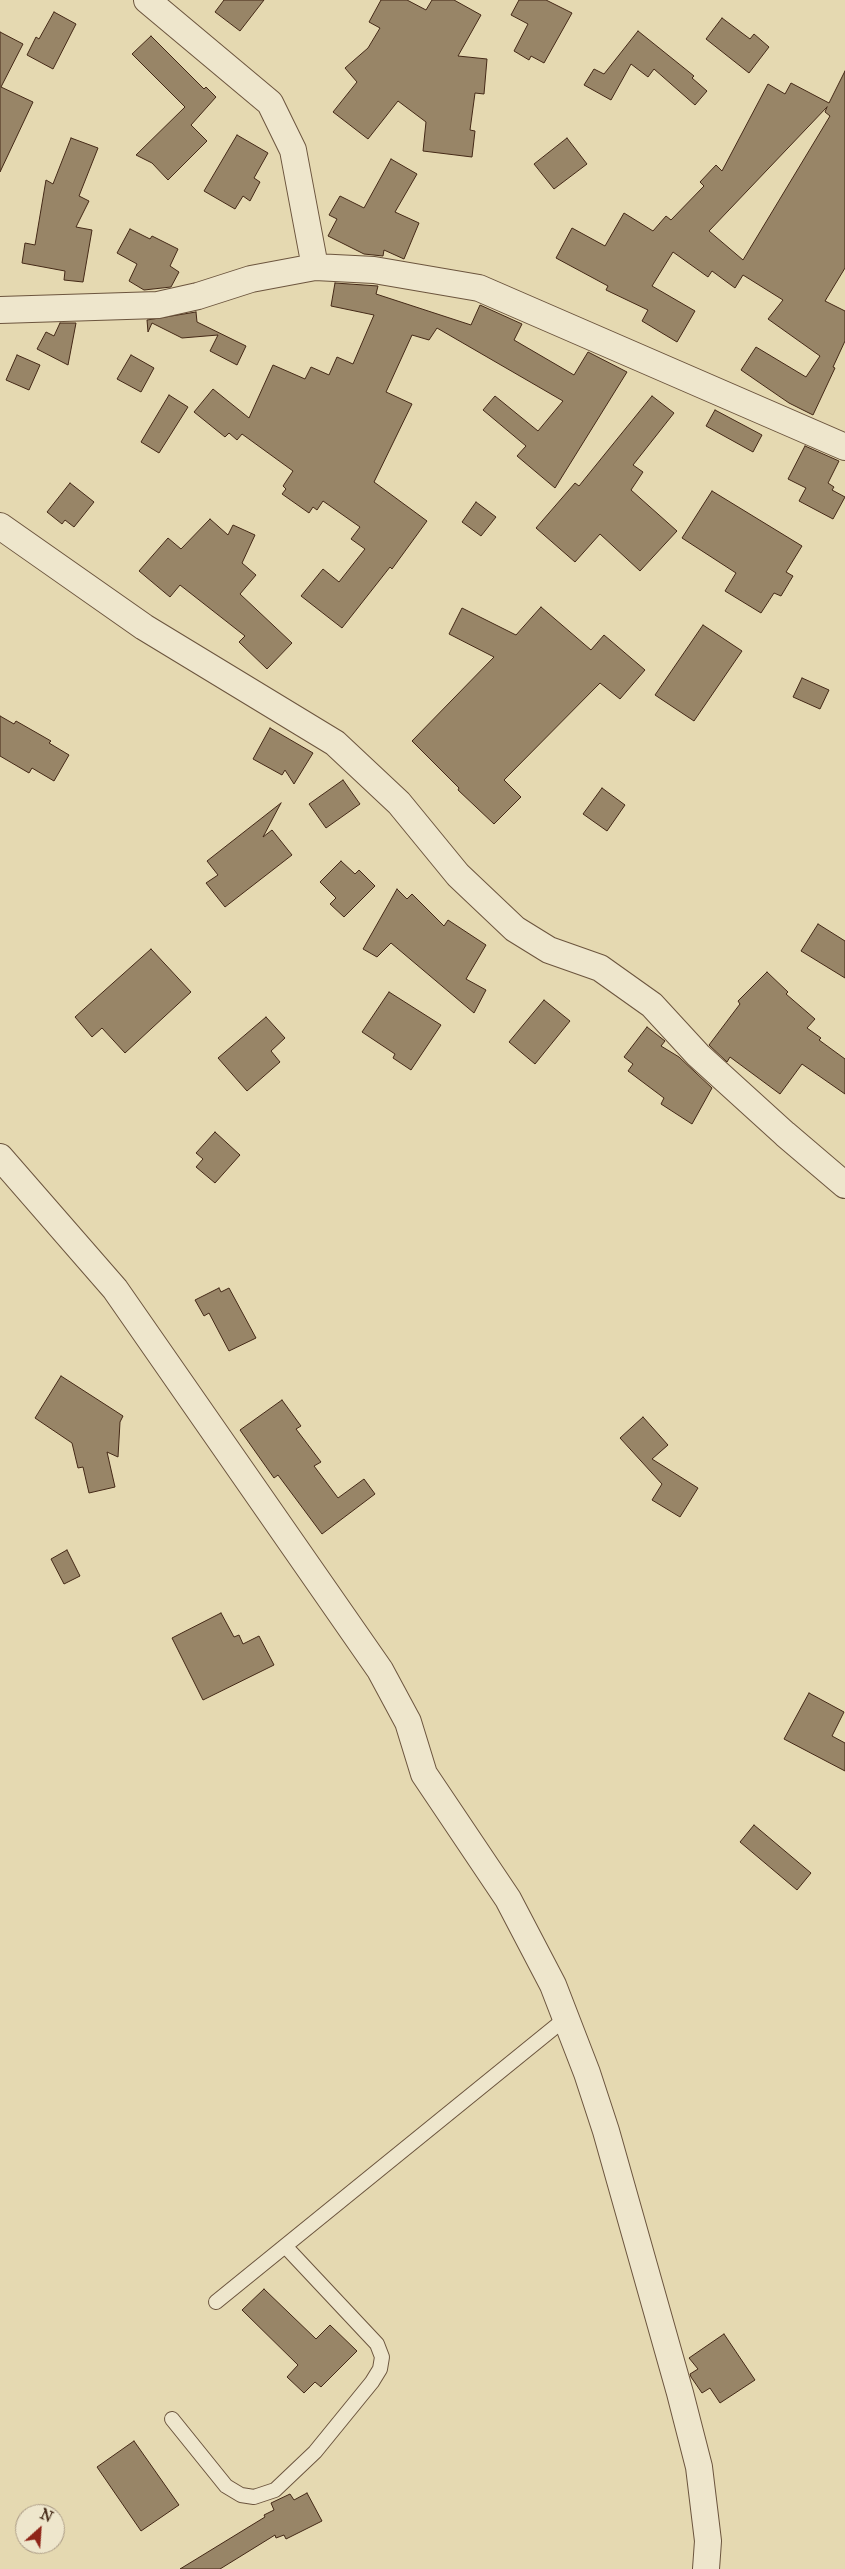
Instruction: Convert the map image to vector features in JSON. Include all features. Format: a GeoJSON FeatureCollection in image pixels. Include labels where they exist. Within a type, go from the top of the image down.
{"type":"FeatureCollection","features":[{"type":"Feature","properties":{"kind":"street"},"geometry":{"type":"LineString","coordinates":[[146,0],[270,103],[293,150],[315,267]]}},
{"type":"Feature","properties":{"kind":"street"},"geometry":{"type":"LineString","coordinates":[[0,310],[158,305],[198,296],[251,279],[315,267],[374,270],[479,288],[845,447]]}},
{"type":"Feature","properties":{"kind":"street"},"geometry":{"type":"LineString","coordinates":[[0,526],[144,627],[235,685],[336,743],[399,803],[458,875],[515,929],[549,950],[600,968],[652,1005],[698,1055],[785,1134],[845,1185]]}},
{"type":"Feature","properties":{"kind":"street"},"geometry":{"type":"LineString","coordinates":[[0,1157],[115,1289],[380,1670],[408,1722],[424,1774],[508,1899],[553,1985],[587,2073],[606,2131],[680,2393],[699,2467],[708,2541],[706,2569]]}},
{"type":"Feature","properties":{"kind":"lane"},"geometry":{"type":"LineString","coordinates":[[216,2302],[566,2018]]}},
{"type":"Feature","properties":{"kind":"lane"},"geometry":{"type":"LineString","coordinates":[[172,2419],[226,2486],[241,2495],[254,2497],[275,2490],[315,2452],[372,2382],[380,2369],[382,2357],[377,2344],[285,2246]]}},
{"type":"Feature","properties":{"kind":"building"},"geometry":{"type":"Polygon","coordinates":[[[224,0],[264,0],[240,31],[215,12],[224,0]]]}},
{"type":"Feature","properties":{"kind":"building"},"geometry":{"type":"Polygon","coordinates":[[[381,0],[407,0],[426,10],[432,0],[454,0],[481,15],[458,56],[487,59],[484,94],[475,93],[470,130],[475,131],[472,157],[423,151],[426,122],[398,101],[368,139],[333,112],[357,82],[345,68],[368,48],[380,28],[369,22],[381,0]]]}},
{"type":"Feature","properties":{"kind":"building"},"geometry":{"type":"Polygon","coordinates":[[[519,0],[546,0],[572,13],[544,63],[531,56],[529,60],[514,51],[528,24],[511,15],[519,0]]]}},
{"type":"Feature","properties":{"kind":"building"},"geometry":{"type":"Polygon","coordinates":[[[54,12],[76,24],[53,69],[27,55],[36,37],[39,39],[54,12]]]}},
{"type":"Feature","properties":{"kind":"building"},"geometry":{"type":"Polygon","coordinates":[[[722,18],[750,39],[754,34],[769,47],[749,73],[706,39],[722,18]]]}},
{"type":"Feature","properties":{"kind":"building"},"geometry":{"type":"Polygon","coordinates":[[[638,31],[694,76],[692,78],[707,91],[695,105],[654,69],[648,77],[631,64],[611,100],[584,85],[594,69],[604,74],[638,31]]]}},
{"type":"Feature","properties":{"kind":"building"},"geometry":{"type":"Polygon","coordinates":[[[0,32],[23,44],[1,87],[33,102],[0,172],[0,32]]]}},
{"type":"Feature","properties":{"kind":"building"},"geometry":{"type":"Polygon","coordinates":[[[151,36],[204,89],[206,87],[216,97],[191,125],[207,141],[168,180],[152,163],[136,155],[185,107],[132,54],[151,36]]]}},
{"type":"Feature","properties":{"kind":"building"},"geometry":{"type":"Polygon","coordinates":[[[845,71],[845,268],[825,301],[845,311],[845,341],[833,367],[835,368],[813,415],[789,403],[741,370],[756,347],[806,377],[820,356],[768,319],[783,300],[743,275],[735,288],[712,271],[708,277],[673,252],[652,286],[695,311],[677,342],[642,321],[648,310],[606,290],[608,286],[556,258],[572,228],[605,246],[624,213],[653,231],[666,216],[671,220],[704,186],[700,182],[716,165],[722,171],[768,84],[785,94],[791,83],[829,103],[845,71]],[[827,107],[709,231],[743,260],[830,116],[825,112],[827,107]]]}},
{"type":"Feature","properties":{"kind":"building"},"geometry":{"type":"Polygon","coordinates":[[[237,135],[268,153],[254,178],[260,182],[250,201],[243,196],[235,209],[204,191],[237,135]]]}},
{"type":"Feature","properties":{"kind":"building"},"geometry":{"type":"Polygon","coordinates":[[[71,138],[98,148],[79,196],[89,201],[76,227],[92,230],[83,282],[64,280],[65,271],[22,263],[25,243],[35,245],[46,180],[53,184],[71,138]]]}},
{"type":"Feature","properties":{"kind":"building"},"geometry":{"type":"Polygon","coordinates":[[[567,138],[587,164],[554,189],[534,164],[567,138]]]}},
{"type":"Feature","properties":{"kind":"building"},"geometry":{"type":"Polygon","coordinates":[[[391,159],[417,174],[395,212],[419,223],[404,259],[384,250],[383,256],[364,254],[328,236],[337,219],[329,215],[340,196],[364,208],[391,159]]]}},
{"type":"Feature","properties":{"kind":"building"},"geometry":{"type":"Polygon","coordinates":[[[130,229],[150,239],[152,236],[178,249],[170,266],[179,272],[171,287],[144,290],[129,281],[137,264],[117,253],[130,229]]]}},
{"type":"Feature","properties":{"kind":"building"},"geometry":{"type":"Polygon","coordinates":[[[335,283],[378,286],[376,294],[471,325],[480,305],[522,324],[514,340],[574,375],[588,352],[627,372],[555,488],[517,456],[526,446],[483,410],[495,396],[538,431],[563,401],[437,328],[429,340],[412,335],[386,392],[412,404],[374,482],[427,521],[392,569],[390,567],[342,628],[301,596],[323,569],[339,582],[365,549],[351,539],[360,527],[323,501],[317,510],[313,507],[309,513],[282,494],[286,489],[283,486],[293,471],[242,434],[237,440],[229,433],[225,437],[194,412],[213,389],[249,418],[273,365],[305,379],[311,367],[329,375],[337,357],[353,364],[374,315],[331,306],[335,283]]]}},
{"type":"Feature","properties":{"kind":"building"},"geometry":{"type":"Polygon","coordinates":[[[196,312],[197,322],[246,346],[237,365],[210,351],[218,335],[182,338],[152,323],[148,332],[147,320],[196,312]]]}},
{"type":"Feature","properties":{"kind":"building"},"geometry":{"type":"Polygon","coordinates":[[[60,323],[76,323],[68,365],[37,349],[46,332],[54,336],[60,323]]]}},
{"type":"Feature","properties":{"kind":"building"},"geometry":{"type":"Polygon","coordinates":[[[17,355],[40,365],[29,390],[6,380],[17,355]]]}},
{"type":"Feature","properties":{"kind":"building"},"geometry":{"type":"Polygon","coordinates":[[[131,355],[154,368],[141,392],[117,379],[131,355]]]}},
{"type":"Feature","properties":{"kind":"building"},"geometry":{"type":"Polygon","coordinates":[[[169,395],[188,407],[159,453],[141,442],[169,395]]]}},
{"type":"Feature","properties":{"kind":"building"},"geometry":{"type":"Polygon","coordinates":[[[652,396],[674,413],[633,465],[643,472],[631,490],[677,531],[640,571],[600,534],[575,562],[536,528],[575,483],[579,486],[652,396]]]}},
{"type":"Feature","properties":{"kind":"building"},"geometry":{"type":"Polygon","coordinates":[[[715,410],[762,435],[753,452],[706,426],[715,410]]]}},
{"type":"Feature","properties":{"kind":"building"},"geometry":{"type":"Polygon","coordinates":[[[805,446],[839,461],[828,483],[834,487],[832,490],[845,497],[833,519],[799,501],[806,488],[788,479],[805,446]]]}},
{"type":"Feature","properties":{"kind":"building"},"geometry":{"type":"Polygon","coordinates":[[[70,483],[94,502],[74,527],[65,520],[62,524],[47,512],[70,483]]]}},
{"type":"Feature","properties":{"kind":"building"},"geometry":{"type":"Polygon","coordinates":[[[712,491],[802,546],[786,572],[793,576],[781,596],[774,593],[761,613],[725,591],[736,573],[682,538],[712,491]]]}},
{"type":"Feature","properties":{"kind":"building"},"geometry":{"type":"Polygon","coordinates":[[[476,502],[496,517],[481,536],[462,522],[476,502]]]}},
{"type":"Feature","properties":{"kind":"building"},"geometry":{"type":"Polygon","coordinates":[[[210,519],[228,535],[233,525],[255,535],[242,563],[256,575],[240,594],[292,643],[267,669],[239,642],[245,636],[180,585],[170,597],[139,571],[168,538],[181,549],[210,519]]]}},
{"type":"Feature","properties":{"kind":"building"},"geometry":{"type":"Polygon","coordinates":[[[541,607],[591,650],[604,635],[645,670],[620,699],[600,683],[504,780],[521,797],[494,824],[458,790],[459,788],[412,741],[494,657],[449,634],[462,608],[516,635],[541,607]]]}},
{"type":"Feature","properties":{"kind":"building"},"geometry":{"type":"Polygon","coordinates":[[[703,625],[742,651],[694,721],[655,695],[703,625]]]}},
{"type":"Feature","properties":{"kind":"building"},"geometry":{"type":"Polygon","coordinates":[[[802,678],[829,690],[820,709],[793,697],[802,678]]]}},
{"type":"Feature","properties":{"kind":"building"},"geometry":{"type":"Polygon","coordinates":[[[0,716],[14,724],[16,721],[51,741],[49,743],[69,755],[54,781],[32,768],[29,773],[0,756],[0,716]]]}},
{"type":"Feature","properties":{"kind":"building"},"geometry":{"type":"Polygon","coordinates":[[[270,728],[313,753],[294,784],[285,770],[282,775],[253,759],[270,728]]]}},
{"type":"Feature","properties":{"kind":"building"},"geometry":{"type":"Polygon","coordinates":[[[343,780],[360,804],[326,828],[309,804],[343,780]]]}},
{"type":"Feature","properties":{"kind":"building"},"geometry":{"type":"Polygon","coordinates":[[[602,788],[625,805],[607,831],[583,814],[602,788]]]}},
{"type":"Feature","properties":{"kind":"building"},"geometry":{"type":"Polygon","coordinates":[[[281,803],[263,837],[272,830],[292,855],[225,907],[206,883],[218,875],[207,861],[281,803]]]}},
{"type":"Feature","properties":{"kind":"building"},"geometry":{"type":"Polygon","coordinates":[[[341,861],[355,874],[359,870],[375,886],[344,917],[330,904],[336,898],[320,882],[341,861]]]}},
{"type":"Feature","properties":{"kind":"building"},"geometry":{"type":"Polygon","coordinates":[[[397,889],[407,899],[412,894],[444,926],[448,920],[486,945],[466,979],[486,990],[474,1013],[391,943],[377,957],[363,949],[397,889]]]}},
{"type":"Feature","properties":{"kind":"building"},"geometry":{"type":"Polygon","coordinates":[[[818,924],[845,941],[845,978],[801,951],[818,924]]]}},
{"type":"Feature","properties":{"kind":"building"},"geometry":{"type":"Polygon","coordinates":[[[151,949],[191,992],[125,1053],[102,1028],[92,1037],[75,1017],[151,949]]]}},
{"type":"Feature","properties":{"kind":"building"},"geometry":{"type":"Polygon","coordinates":[[[767,972],[788,992],[786,994],[815,1019],[807,1028],[821,1038],[819,1040],[845,1059],[845,1094],[802,1064],[780,1094],[730,1057],[727,1062],[709,1045],[740,1004],[738,1001],[767,972]]]}},
{"type":"Feature","properties":{"kind":"building"},"geometry":{"type":"Polygon","coordinates":[[[389,992],[441,1025],[411,1070],[393,1058],[395,1054],[362,1032],[389,992]]]}},
{"type":"Feature","properties":{"kind":"building"},"geometry":{"type":"Polygon","coordinates":[[[544,1000],[570,1021],[535,1064],[509,1042],[544,1000]]]}},
{"type":"Feature","properties":{"kind":"building"},"geometry":{"type":"Polygon","coordinates":[[[266,1017],[285,1038],[271,1051],[280,1062],[247,1091],[218,1058],[266,1017]]]}},
{"type":"Feature","properties":{"kind":"building"},"geometry":{"type":"Polygon","coordinates":[[[647,1027],[665,1041],[661,1046],[679,1057],[712,1088],[692,1124],[661,1104],[664,1098],[628,1071],[633,1064],[624,1057],[647,1027]]]}},
{"type":"Feature","properties":{"kind":"building"},"geometry":{"type":"Polygon","coordinates":[[[215,1132],[240,1155],[215,1183],[196,1167],[203,1159],[196,1153],[215,1132]]]}},
{"type":"Feature","properties":{"kind":"building"},"geometry":{"type":"Polygon","coordinates":[[[219,1288],[221,1292],[229,1288],[256,1338],[229,1351],[209,1313],[204,1316],[195,1300],[219,1288]]]}},
{"type":"Feature","properties":{"kind":"building"},"geometry":{"type":"Polygon","coordinates":[[[61,1376],[123,1416],[120,1422],[118,1457],[107,1452],[115,1487],[89,1493],[83,1467],[78,1468],[72,1443],[35,1418],[61,1376]]]}},
{"type":"Feature","properties":{"kind":"building"},"geometry":{"type":"Polygon","coordinates":[[[282,1400],[301,1426],[296,1429],[321,1462],[314,1466],[338,1498],[364,1479],[375,1494],[322,1534],[278,1475],[274,1478],[240,1430],[282,1400]]]}},
{"type":"Feature","properties":{"kind":"building"},"geometry":{"type":"Polygon","coordinates":[[[643,1417],[668,1445],[652,1459],[698,1488],[680,1517],[652,1500],[662,1484],[620,1438],[643,1417]]]}},
{"type":"Feature","properties":{"kind":"building"},"geometry":{"type":"Polygon","coordinates":[[[67,1550],[80,1576],[64,1584],[51,1559],[67,1550]]]}},
{"type":"Feature","properties":{"kind":"building"},"geometry":{"type":"Polygon","coordinates":[[[221,1613],[234,1637],[239,1635],[243,1644],[259,1636],[274,1665],[203,1700],[172,1638],[221,1613]]]}},
{"type":"Feature","properties":{"kind":"building"},"geometry":{"type":"Polygon","coordinates":[[[809,1693],[844,1712],[832,1736],[845,1743],[845,1771],[784,1739],[809,1693]]]}},
{"type":"Feature","properties":{"kind":"building"},"geometry":{"type":"Polygon","coordinates":[[[754,1825],[811,1873],[797,1890],[740,1842],[754,1825]]]}},
{"type":"Feature","properties":{"kind":"building"},"geometry":{"type":"Polygon","coordinates":[[[264,2289],[316,2339],[330,2325],[357,2351],[321,2387],[315,2382],[304,2393],[287,2377],[298,2365],[242,2310],[264,2289]]]}},
{"type":"Feature","properties":{"kind":"building"},"geometry":{"type":"Polygon","coordinates":[[[724,2334],[755,2380],[720,2403],[710,2388],[702,2393],[691,2377],[690,2374],[698,2369],[689,2358],[724,2334]]]}},
{"type":"Feature","properties":{"kind":"building"},"geometry":{"type":"Polygon","coordinates":[[[134,2441],[179,2505],[141,2531],[97,2467],[134,2441]]]}},
{"type":"Feature","properties":{"kind":"building"},"geometry":{"type":"Polygon","coordinates":[[[307,2493],[322,2521],[286,2539],[284,2535],[276,2538],[275,2535],[220,2569],[180,2569],[265,2517],[264,2515],[274,2510],[271,2503],[290,2494],[294,2500],[307,2493]]]}}]}
